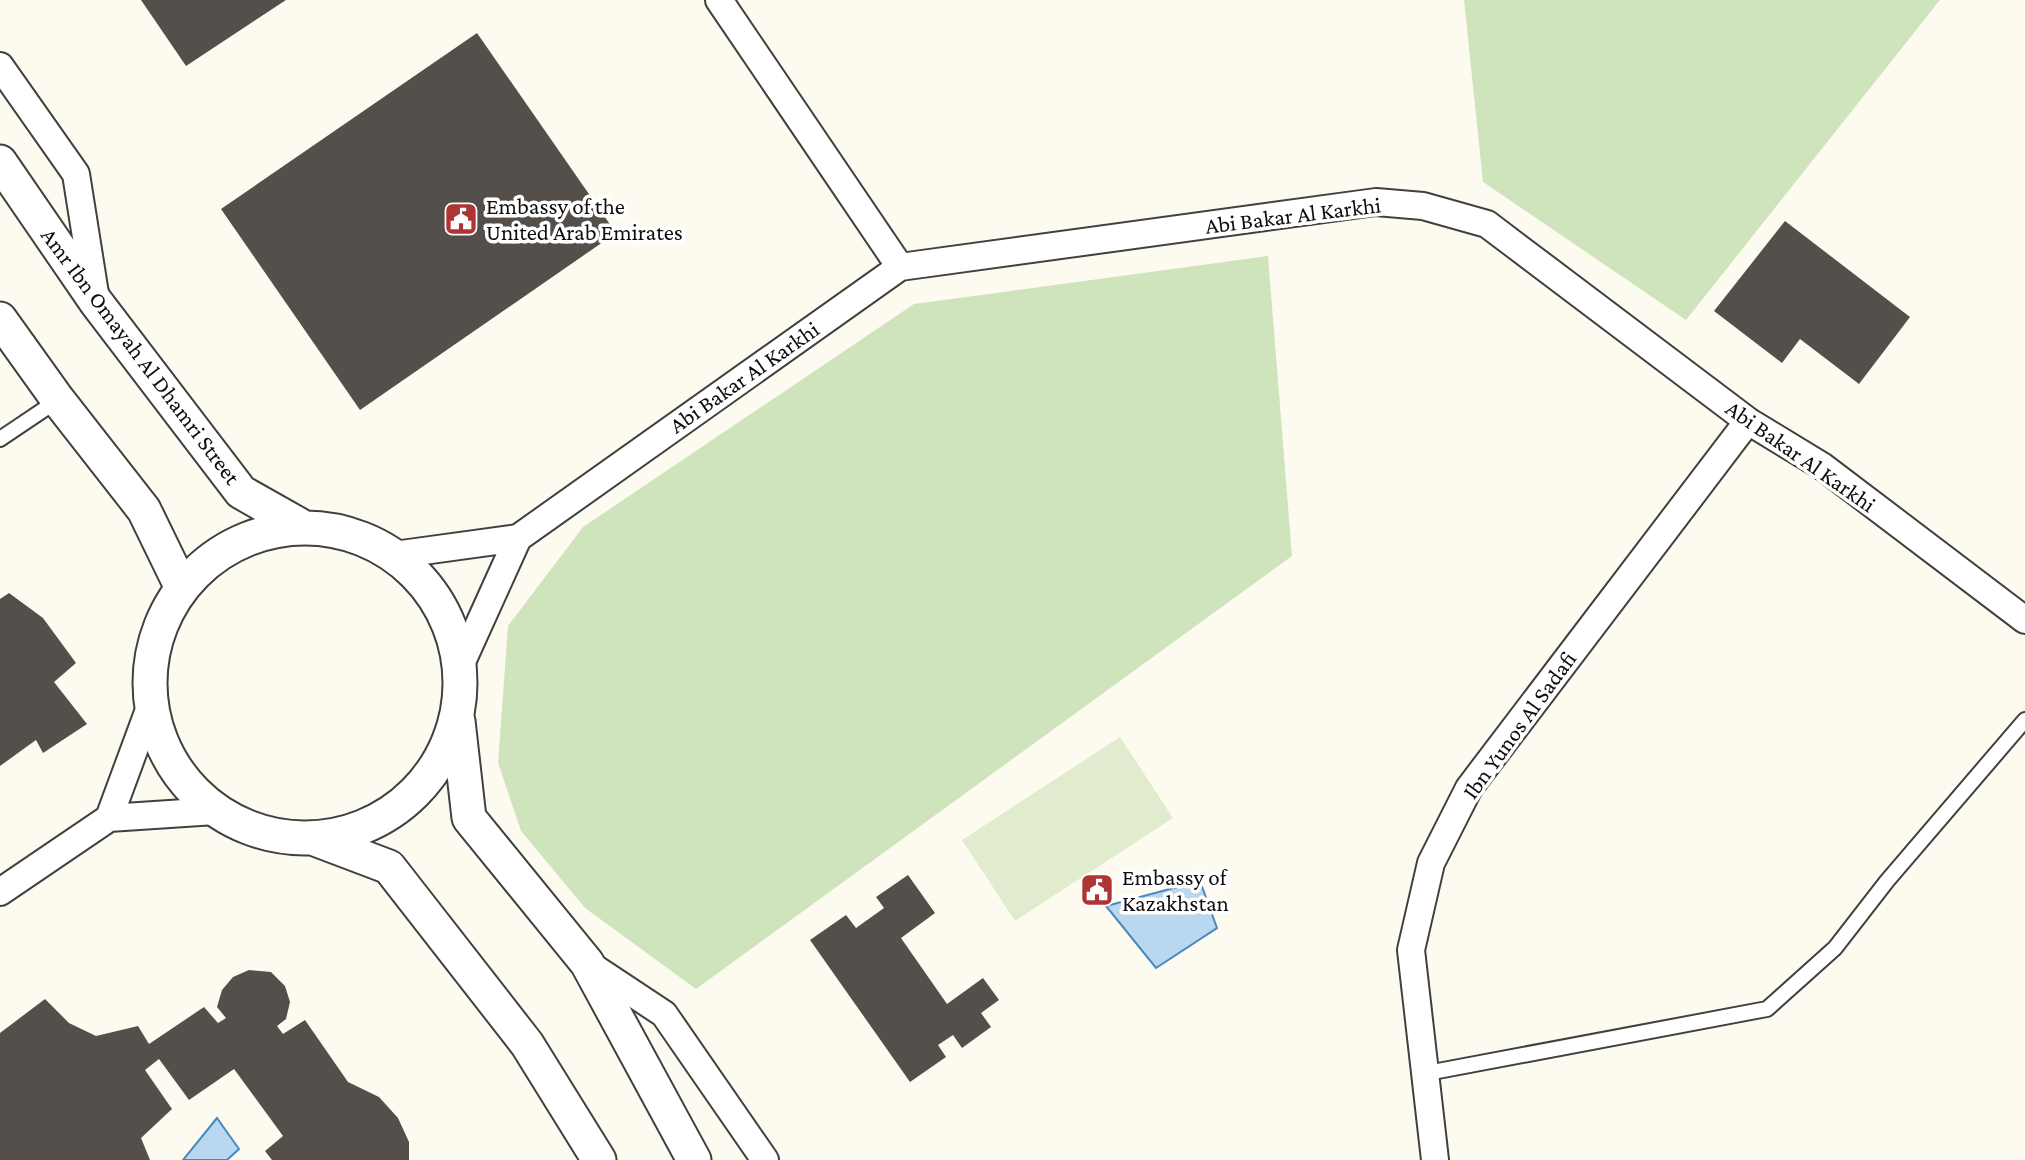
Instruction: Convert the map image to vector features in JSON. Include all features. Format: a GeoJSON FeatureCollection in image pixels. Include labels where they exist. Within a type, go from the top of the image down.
{"type":"FeatureCollection","features":[{"type":"Feature","properties":{"kind":"street"},"geometry":{"type":"LineString","coordinates":[[719,0],[900,267]]}},
{"type":"Feature","properties":{"kind":"street"},"geometry":{"type":"LineString","coordinates":[[0,66],[76,174],[96,302]]}},
{"type":"Feature","properties":{"kind":"street","name":"Amr Ibn Omayah Al Dhamri Street"},"geometry":{"type":"LineString","coordinates":[[0,162],[96,302],[241,492],[303,527]]}},
{"type":"Feature","properties":{"kind":"street","name":"Abi Bakar Al Karkhi"},"geometry":{"type":"LineString","coordinates":[[518,538],[900,267],[1376,202],[1423,206],[1487,225],[1748,421],[1822,466],[2025,620]]}},
{"type":"Feature","properties":{"kind":"street"},"geometry":{"type":"LineString","coordinates":[[0,319],[58,400],[144,510],[181,586]]}},
{"type":"Feature","properties":{"kind":"street","name":"Ibn Yunos Al Sadafi"},"geometry":{"type":"LineString","coordinates":[[1435,1160],[1422,1074],[1411,950],[1431,863],[1469,788],[1748,421]]}},
{"type":"Feature","properties":{"kind":"street"},"geometry":{"type":"LineString","coordinates":[[315,839],[363,828],[407,802],[439,764],[458,718],[462,691],[461,664],[450,622],[427,584],[394,555],[303,527],[257,534],[246,539],[215,555],[181,586],[160,623],[149,664],[150,707],[162,747],[184,783],[215,811],[239,824],[315,839],[389,867],[527,1044],[599,1160]]}},
{"type":"Feature","properties":{"kind":"street"},"geometry":{"type":"LineString","coordinates":[[394,555],[518,538]]}},
{"type":"Feature","properties":{"kind":"street"},"geometry":{"type":"LineString","coordinates":[[461,664],[518,538]]}},
{"type":"Feature","properties":{"kind":"street"},"geometry":{"type":"LineString","coordinates":[[109,818],[150,707]]}},
{"type":"Feature","properties":{"kind":"street"},"geometry":{"type":"LineString","coordinates":[[458,718],[469,818],[587,963],[694,1160]]}},
{"type":"Feature","properties":{"kind":"street"},"geometry":{"type":"LineString","coordinates":[[0,892],[109,818],[215,811]]}},
{"type":"Feature","properties":{"kind":"street"},"geometry":{"type":"LineString","coordinates":[[587,963],[664,1014],[765,1160]]}},
{"type":"Feature","properties":{"kind":"lane"},"geometry":{"type":"LineString","coordinates":[[0,439],[58,400]]}},
{"type":"Feature","properties":{"kind":"lane"},"geometry":{"type":"LineString","coordinates":[[1422,1074],[1767,1009],[1835,948],[1887,881],[2025,720]]}},
{"type":"Feature","properties":{"kind":"green space"},"geometry":{"type":"Polygon","coordinates":[[[1464,0],[1940,0],[1686,320],[1483,182],[1464,0]]]}},
{"type":"Feature","properties":{"kind":"green space"},"geometry":{"type":"Polygon","coordinates":[[[1268,256],[1292,556],[696,989],[585,908],[521,831],[498,763],[508,626],[583,527],[914,304],[1268,256]]]}},
{"type":"Feature","properties":{"kind":"green space"},"geometry":{"type":"Polygon","coordinates":[[[1120,737],[1173,818],[1015,921],[962,840],[1120,737]]]}},
{"type":"Feature","properties":{"kind":"water"},"geometry":{"type":"Polygon","coordinates":[[[1200,881],[1217,928],[1156,968],[1106,906],[1200,881]]]}},
{"type":"Feature","properties":{"kind":"water"},"geometry":{"type":"Polygon","coordinates":[[[217,1118],[239,1149],[227,1160],[183,1160],[217,1118]]]}},
{"type":"Feature","properties":{"kind":"building"},"geometry":{"type":"Polygon","coordinates":[[[141,0],[286,0],[186,66],[141,0]]]}},
{"type":"Feature","properties":{"kind":"building"},"geometry":{"type":"Polygon","coordinates":[[[477,33],[616,233],[360,410],[221,209],[477,33]]]}},
{"type":"Feature","properties":{"kind":"building"},"geometry":{"type":"Polygon","coordinates":[[[1785,221],[1910,317],[1859,384],[1800,339],[1782,363],[1714,311],[1785,221]]]}},
{"type":"Feature","properties":{"kind":"building"},"geometry":{"type":"Polygon","coordinates":[[[9,593],[43,618],[76,663],[54,682],[87,724],[43,753],[36,740],[0,766],[0,599],[9,593]]]}},
{"type":"Feature","properties":{"kind":"building"},"geometry":{"type":"Polygon","coordinates":[[[908,875],[935,913],[901,938],[947,1004],[983,978],[999,1000],[981,1013],[991,1027],[962,1048],[953,1035],[938,1045],[946,1057],[910,1082],[810,940],[846,915],[856,928],[884,908],[876,897],[908,875]]]}},
{"type":"Feature","properties":{"kind":"building"},"geometry":{"type":"Polygon","coordinates":[[[249,970],[271,972],[285,986],[290,1002],[286,1019],[277,1026],[283,1034],[305,1020],[348,1082],[379,1097],[398,1118],[409,1142],[409,1160],[272,1160],[265,1151],[283,1136],[234,1069],[189,1100],[159,1059],[145,1070],[172,1109],[141,1138],[150,1160],[0,1160],[0,1033],[45,999],[69,1023],[96,1036],[138,1026],[149,1044],[204,1007],[218,1023],[226,1018],[217,1007],[222,990],[233,977],[249,970]]]}},
{"type":"Feature","properties":{"kind":"place","name":"Embassy of the United Arab Emirates"},"geometry":{"type":"Point","coordinates":[461,219]}},
{"type":"Feature","properties":{"kind":"place","name":"Embassy of Kazakhstan"},"geometry":{"type":"Point","coordinates":[1097,890]}}]}
